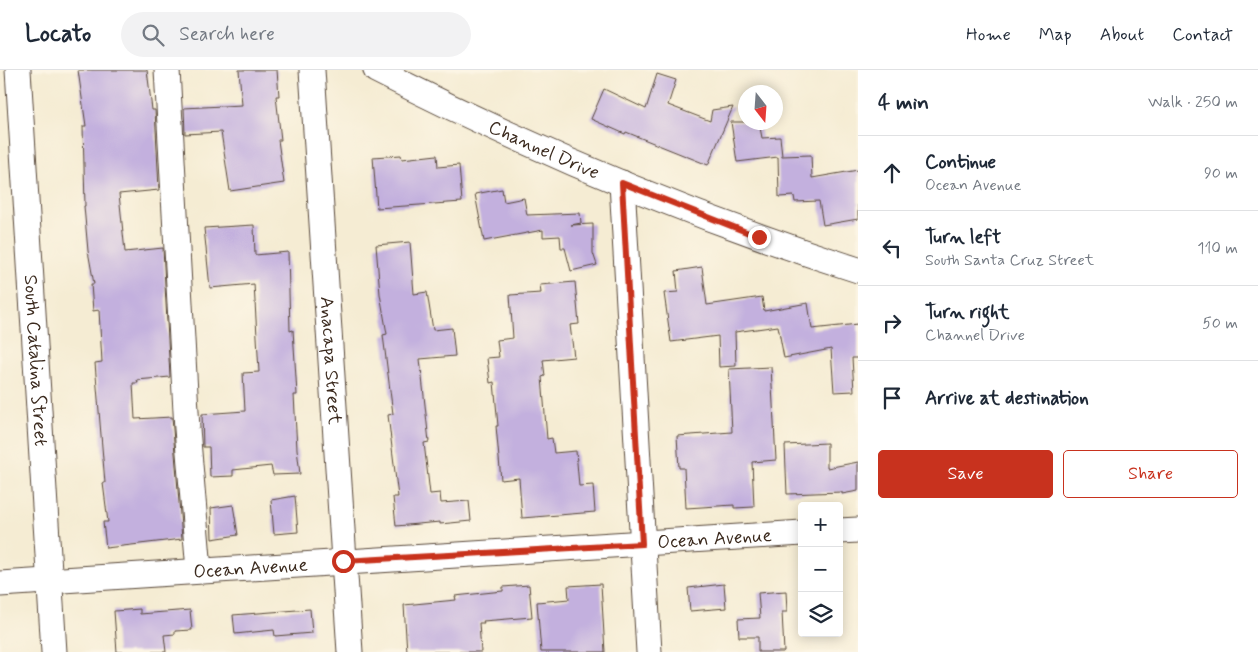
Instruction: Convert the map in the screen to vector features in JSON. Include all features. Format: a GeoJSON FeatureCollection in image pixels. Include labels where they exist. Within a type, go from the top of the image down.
{"type":"FeatureCollection","features":[{"type":"Feature","properties":{"kind":"street","name":"South Catalina Street"},"geometry":{"type":"LineString","coordinates":[[18,70],[54,652]]}},
{"type":"Feature","properties":{"kind":"street"},"geometry":{"type":"LineString","coordinates":[[167,70],[187,420],[199,570]]}},
{"type":"Feature","properties":{"kind":"street","name":"Anacapa Street"},"geometry":{"type":"LineString","coordinates":[[312,70],[350,652]]}},
{"type":"Feature","properties":{"kind":"street","name":"Channel Drive"},"geometry":{"type":"LineString","coordinates":[[376,70],[531,145],[622,183],[759,237],[858,270]]}},
{"type":"Feature","properties":{"kind":"street"},"geometry":{"type":"LineString","coordinates":[[622,183],[649,652]]}},
{"type":"Feature","properties":{"kind":"street"},"geometry":{"type":"LineString","coordinates":[[843,531],[858,530]]}},
{"type":"Feature","properties":{"kind":"street","name":"Ocean Avenue"},"geometry":{"type":"LineString","coordinates":[[0,584],[798,533]]}},
{"type":"Feature","properties":{"kind":"building"},"geometry":{"type":"Polygon","coordinates":[[[78,70],[147,70],[152,110],[155,110],[159,190],[119,194],[125,252],[163,248],[170,377],[137,380],[138,383],[133,383],[135,419],[172,417],[182,539],[106,548],[103,522],[108,522],[103,483],[105,483],[95,363],[102,362],[99,310],[93,311],[91,284],[94,284],[88,251],[84,206],[83,126],[86,126],[78,70]]]}},
{"type":"Feature","properties":{"kind":"building"},"geometry":{"type":"Polygon","coordinates":[[[239,70],[277,70],[279,96],[276,96],[281,140],[278,140],[284,183],[230,191],[221,132],[185,134],[184,108],[242,105],[239,70]]]}},
{"type":"Feature","properties":{"kind":"building"},"geometry":{"type":"Polygon","coordinates":[[[657,74],[676,80],[668,105],[710,121],[712,110],[733,107],[708,165],[626,132],[625,134],[591,119],[604,89],[646,109],[657,74]]]}},
{"type":"Feature","properties":{"kind":"building"},"geometry":{"type":"Polygon","coordinates":[[[731,122],[738,122],[738,130],[760,130],[762,138],[780,137],[782,156],[811,155],[812,178],[858,170],[858,219],[823,225],[819,201],[795,202],[794,196],[779,197],[778,157],[737,162],[731,122]]]}},
{"type":"Feature","properties":{"kind":"building"},"geometry":{"type":"Polygon","coordinates":[[[401,155],[402,159],[437,155],[438,167],[459,165],[462,202],[377,208],[373,157],[401,155]]]}},
{"type":"Feature","properties":{"kind":"building"},"geometry":{"type":"Polygon","coordinates":[[[502,189],[504,202],[524,198],[527,215],[580,213],[581,223],[571,225],[593,224],[593,253],[597,265],[571,271],[565,248],[561,248],[560,236],[543,237],[543,230],[484,241],[475,194],[502,189]]]}},
{"type":"Feature","properties":{"kind":"building"},"geometry":{"type":"Polygon","coordinates":[[[254,225],[255,255],[288,252],[290,331],[293,330],[297,395],[294,395],[300,474],[273,475],[271,466],[233,470],[233,476],[210,477],[209,447],[203,447],[202,414],[245,411],[243,373],[259,372],[254,284],[210,288],[204,228],[254,225]]]}},
{"type":"Feature","properties":{"kind":"building"},"geometry":{"type":"Polygon","coordinates":[[[410,242],[414,294],[427,292],[433,330],[452,328],[455,356],[420,359],[429,442],[424,443],[430,494],[440,493],[441,503],[469,501],[471,521],[396,526],[393,497],[398,497],[388,415],[393,414],[383,335],[387,334],[380,294],[376,245],[410,242]]]}},
{"type":"Feature","properties":{"kind":"building"},"geometry":{"type":"Polygon","coordinates":[[[702,267],[707,305],[762,297],[764,311],[808,303],[812,329],[858,324],[858,358],[852,358],[854,391],[834,392],[831,349],[784,358],[778,326],[735,332],[736,366],[719,367],[718,336],[671,342],[664,293],[678,292],[676,271],[702,267]]]}},
{"type":"Feature","properties":{"kind":"building"},"geometry":{"type":"Polygon","coordinates":[[[575,282],[579,324],[570,325],[574,357],[543,360],[545,376],[542,377],[547,439],[552,438],[554,453],[576,451],[579,486],[593,485],[595,512],[522,518],[519,478],[501,480],[494,382],[490,383],[487,358],[499,357],[497,340],[513,338],[510,295],[541,293],[540,285],[575,282]]]}},
{"type":"Feature","properties":{"kind":"building"},"geometry":{"type":"Polygon","coordinates":[[[771,367],[776,460],[752,462],[754,507],[734,508],[734,505],[686,508],[684,468],[679,468],[677,436],[732,432],[729,369],[771,367]]]}},
{"type":"Feature","properties":{"kind":"building"},"geometry":{"type":"Polygon","coordinates":[[[827,443],[827,468],[858,462],[858,491],[842,494],[842,492],[787,494],[785,445],[827,443]]]}},
{"type":"Feature","properties":{"kind":"building"},"geometry":{"type":"Polygon","coordinates":[[[295,496],[298,532],[274,534],[271,500],[295,496]]]}},
{"type":"Feature","properties":{"kind":"building"},"geometry":{"type":"Polygon","coordinates":[[[233,505],[238,535],[212,539],[211,508],[233,505]]]}},
{"type":"Feature","properties":{"kind":"building"},"geometry":{"type":"Polygon","coordinates":[[[601,584],[605,652],[541,652],[537,602],[569,599],[568,586],[601,584]]]}},
{"type":"Feature","properties":{"kind":"building"},"geometry":{"type":"Polygon","coordinates":[[[724,584],[726,608],[690,611],[688,588],[724,584]]]}},
{"type":"Feature","properties":{"kind":"building"},"geometry":{"type":"Polygon","coordinates":[[[529,585],[532,617],[483,621],[484,623],[479,623],[481,652],[407,652],[404,605],[456,600],[455,596],[503,591],[503,587],[529,585]]]}},
{"type":"Feature","properties":{"kind":"building"},"geometry":{"type":"Polygon","coordinates":[[[786,591],[787,612],[782,612],[784,652],[758,652],[758,637],[739,637],[738,619],[760,618],[758,593],[786,591]]]}},
{"type":"Feature","properties":{"kind":"building"},"geometry":{"type":"Polygon","coordinates":[[[140,609],[140,614],[190,610],[192,630],[175,631],[175,634],[164,635],[166,652],[117,652],[114,611],[140,609]]]}},
{"type":"Feature","properties":{"kind":"building"},"geometry":{"type":"Polygon","coordinates":[[[310,609],[312,633],[275,636],[274,630],[235,634],[233,615],[310,609]]]}},
{"type":"Feature","properties":{"kind":"route"},"geometry":{"type":"LineString","coordinates":[[343,561],[642,544],[622,183],[759,237]]}}]}
